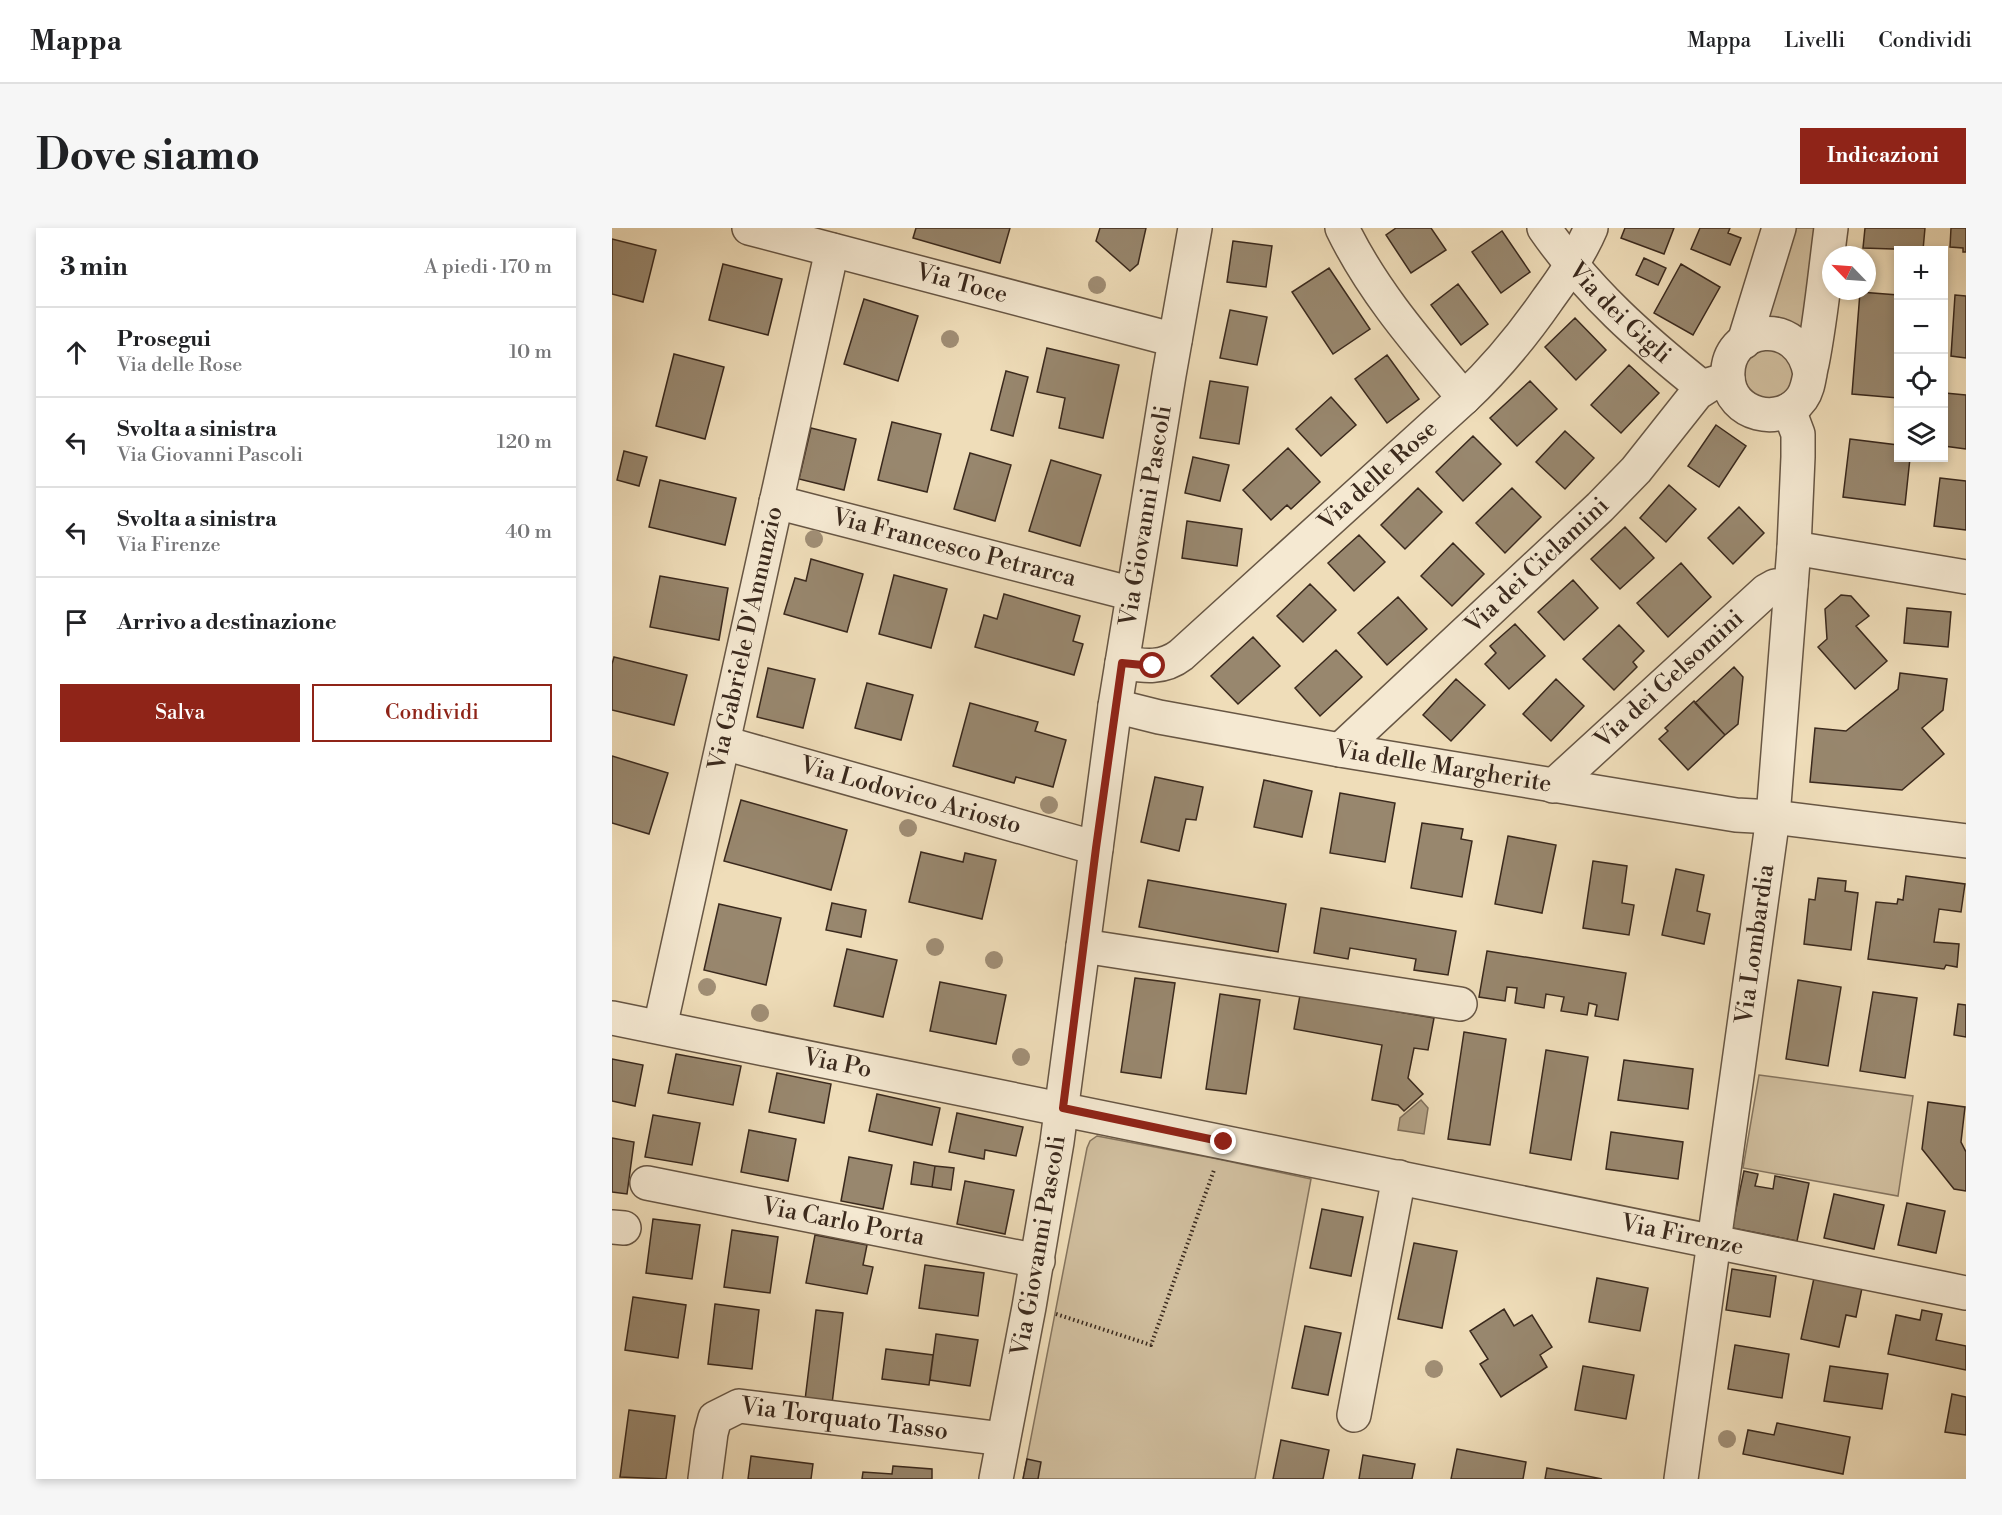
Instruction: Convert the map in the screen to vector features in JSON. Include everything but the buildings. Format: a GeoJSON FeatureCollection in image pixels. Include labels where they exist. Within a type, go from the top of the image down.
{"type":"FeatureCollection","features":[{"type":"Feature","properties":{"kind":"street","name":"Via Toce"},"geometry":{"type":"LineString","coordinates":[[749,228],[1175,340]]}},
{"type":"Feature","properties":{"kind":"street","name":"Via Giovanni Pascoli"},"geometry":{"type":"LineString","coordinates":[[996,1479],[1038,1261],[1063,1108],[1115,706],[1195,228]]}},
{"type":"Feature","properties":{"kind":"street"},"geometry":{"type":"LineString","coordinates":[[1342,228],[1367,273],[1396,317],[1464,398]]}},
{"type":"Feature","properties":{"kind":"street","name":"Via dei Gigli"},"geometry":{"type":"LineString","coordinates":[[1544,228],[1572,267],[1634,331],[1715,384]]}},
{"type":"Feature","properties":{"kind":"street","name":"Via delle Rose"},"geometry":{"type":"LineString","coordinates":[[1122,663],[1145,666],[1161,665],[1168,664],[1181,655],[1464,398],[1512,347],[1572,267],[1591,228]]}},
{"type":"Feature","properties":{"kind":"street"},"geometry":{"type":"LineString","coordinates":[[1744,342],[1779,228]]}},
{"type":"Feature","properties":{"kind":"street"},"geometry":{"type":"LineString","coordinates":[[1810,374],[1808,361],[1793,341],[1782,335],[1759,334],[1744,342],[1732,356],[1715,384],[1731,391],[1746,409],[1757,414],[1770,416],[1789,410],[1803,398],[1808,386],[1816,339],[1831,228]]}},
{"type":"Feature","properties":{"kind":"street","name":"Via Gabriele D'Annunzio"},"geometry":{"type":"LineString","coordinates":[[660,1027],[832,250]]}},
{"type":"Feature","properties":{"kind":"street","name":"Via dei Ciclamini"},"geometry":{"type":"LineString","coordinates":[[1340,750],[1600,507],[1636,470],[1692,398],[1715,384]]}},
{"type":"Feature","properties":{"kind":"street","name":"Via Lombardia"},"geometry":{"type":"LineString","coordinates":[[1681,1479],[1773,817],[1794,548],[1798,434],[1789,410]]}},
{"type":"Feature","properties":{"kind":"street","name":"Via Francesco Petrarca"},"geometry":{"type":"LineString","coordinates":[[776,502],[1133,594]]}},
{"type":"Feature","properties":{"kind":"street"},"geometry":{"type":"LineString","coordinates":[[1794,548],[1966,577]]}},
{"type":"Feature","properties":{"kind":"street","name":"Via dei Gelsomini"},"geometry":{"type":"LineString","coordinates":[[1553,786],[1766,591],[1775,586],[1791,585]]}},
{"type":"Feature","properties":{"kind":"street","name":"Via delle Margherite"},"geometry":{"type":"LineString","coordinates":[[1115,706],[1159,717],[1553,786],[1736,815],[1773,817],[1966,841]]}},
{"type":"Feature","properties":{"kind":"street","name":"Via Lodovico Ariosto"},"geometry":{"type":"LineString","coordinates":[[724,743],[1096,848]]}},
{"type":"Feature","properties":{"kind":"street"},"geometry":{"type":"LineString","coordinates":[[1083,946],[1460,1004]]}},
{"type":"Feature","properties":{"kind":"street","name":"Via Po"},"geometry":{"type":"LineString","coordinates":[[612,1018],[1063,1108]]}},
{"type":"Feature","properties":{"kind":"street","name":"Via Firenze"},"geometry":{"type":"LineString","coordinates":[[1063,1108],[1966,1293]]}},
{"type":"Feature","properties":{"kind":"street"},"geometry":{"type":"LineString","coordinates":[[1354,1415],[1400,1177]]}},
{"type":"Feature","properties":{"kind":"street","name":"Via Carlo Porta"},"geometry":{"type":"LineString","coordinates":[[647,1183],[1038,1261]]}},
{"type":"Feature","properties":{"kind":"street","name":"Via Torquato Tasso"},"geometry":{"type":"LineString","coordinates":[[705,1479],[715,1418],[739,1406],[1003,1439]]}},
{"type":"Feature","properties":{"kind":"path"},"geometry":{"type":"LineString","coordinates":[[1052,1313],[1152,1345],[1215,1170]]}},
{"type":"Feature","properties":{"kind":"shaded area"},"geometry":{"type":"Polygon","coordinates":[[[1790,228],[1820,228],[1803,328],[1800,329],[1760,322],[1790,228]]]}},
{"type":"Feature","properties":{"kind":"shaded area"},"geometry":{"type":"Polygon","coordinates":[[[1756,349],[1783,351],[1796,374],[1789,392],[1773,401],[1749,393],[1742,369],[1756,349]]]}},
{"type":"Feature","properties":{"kind":"shaded area"},"geometry":{"type":"Polygon","coordinates":[[[1759,1075],[1913,1096],[1898,1196],[1743,1168],[1759,1075]]]}},
{"type":"Feature","properties":{"kind":"shaded area"},"geometry":{"type":"Polygon","coordinates":[[[1421,1100],[1428,1108],[1424,1134],[1398,1130],[1400,1118],[1421,1100]]]}},
{"type":"Feature","properties":{"kind":"shaded area"},"geometry":{"type":"Polygon","coordinates":[[[1097,1136],[1311,1179],[1255,1479],[1023,1479],[1087,1148],[1090,1141],[1097,1136]]]}},
{"type":"Feature","properties":{"kind":"route"},"geometry":{"type":"LineString","coordinates":[[1153,666],[1122,663],[1063,1108],[1224,1142]]}}]}
